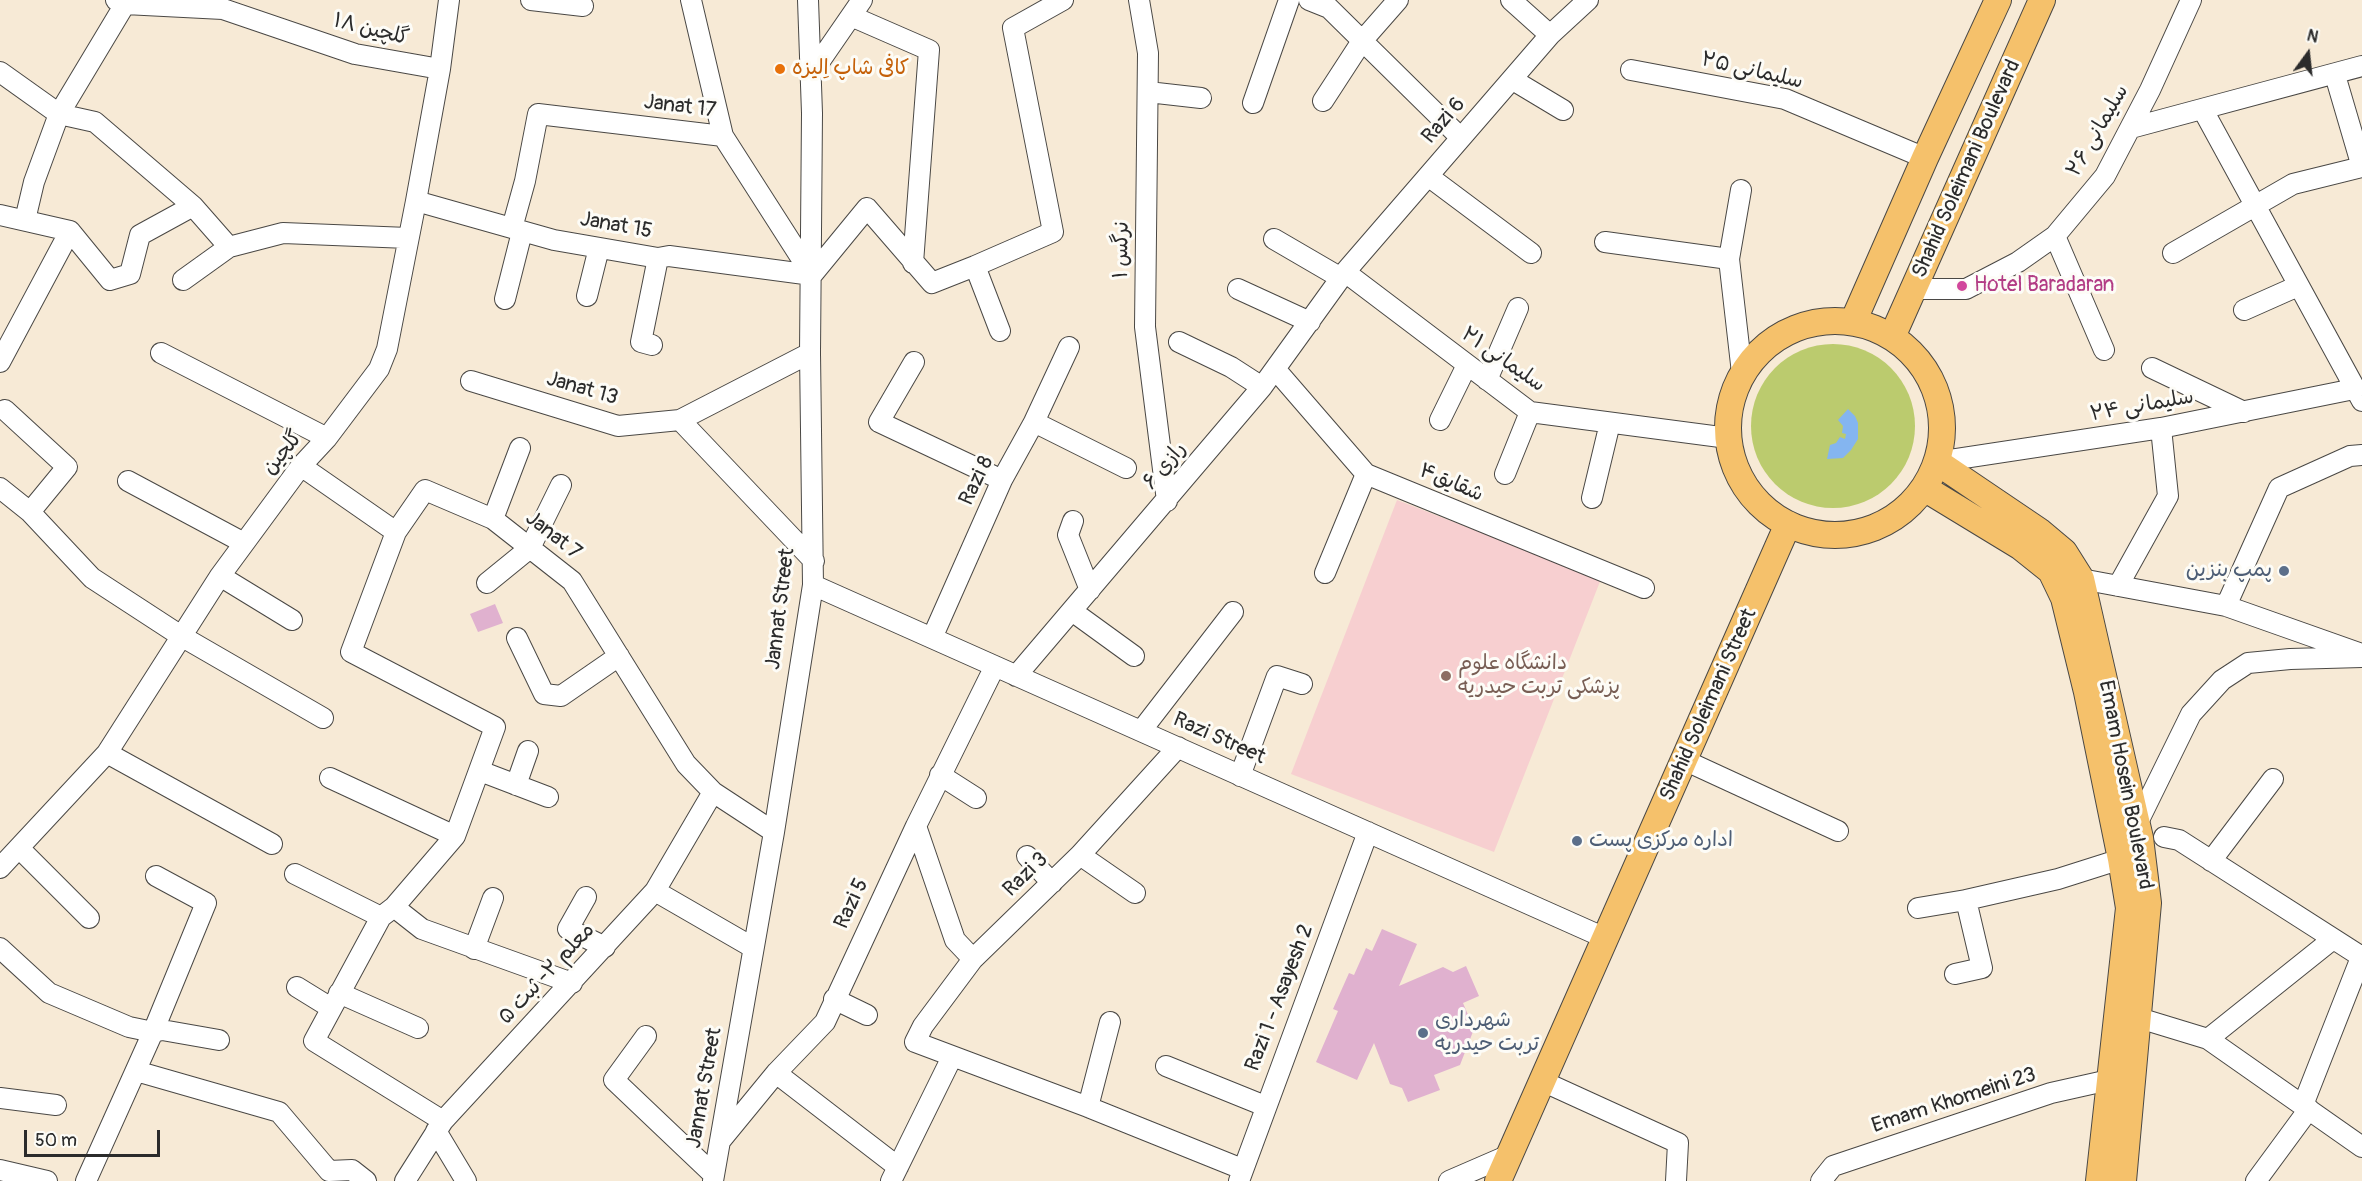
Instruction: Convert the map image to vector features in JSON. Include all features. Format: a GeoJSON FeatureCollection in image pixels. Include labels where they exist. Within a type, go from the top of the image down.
{"type":"FeatureCollection","features":[{"type":"Feature","properties":{"kind":"main road","name":"Shahid Soleimani Boulevard"},"geometry":{"type":"LineString","coordinates":[[1853,322],[1998,0]]}},
{"type":"Feature","properties":{"kind":"main road","name":"Shahid Soleimani Boulevard"},"geometry":{"type":"LineString","coordinates":[[1892,337],[2042,0]]}},
{"type":"Feature","properties":{"kind":"main road"},"geometry":{"type":"LineString","coordinates":[[1818,322],[1853,322],[1892,337],[1914,355],[1930,379],[1940,406],[1942,434],[1937,462],[1924,488],[1904,510],[1878,526],[1868,529],[1848,534],[1817,533],[1788,524],[1765,509],[1747,489],[1734,465],[1728,438],[1730,405],[1742,373],[1758,353],[1778,336],[1801,326],[1818,322]]}},
{"type":"Feature","properties":{"kind":"main road","name":"Emam Hosein Boulevard"},"geometry":{"type":"LineString","coordinates":[[1937,462],[2039,531],[2064,552],[2081,579],[2137,824],[2148,903],[2139,1018],[2117,1072],[2123,1181]]}},
{"type":"Feature","properties":{"kind":"main road","name":"Emam Hosein Boulevard"},"geometry":{"type":"LineString","coordinates":[[1924,488],[2021,547],[2051,572],[2064,598],[2072,629],[2121,859],[2129,908],[2117,1072],[2099,1181]]}},
{"type":"Feature","properties":{"kind":"main road","name":"Shahid Soleimani Street"},"geometry":{"type":"LineString","coordinates":[[1498,1181],[1788,524]]}},
{"type":"Feature","properties":{"kind":"street","name":"گلچین"},"geometry":{"type":"LineString","coordinates":[[0,868],[107,753],[220,576],[301,466],[327,438],[379,369],[387,349],[416,201],[440,69],[449,0]]}},
{"type":"Feature","properties":{"kind":"street"},"geometry":{"type":"LineString","coordinates":[[531,0],[583,6]]}},
{"type":"Feature","properties":{"kind":"street"},"geometry":{"type":"LineString","coordinates":[[691,0],[723,136]]}},
{"type":"Feature","properties":{"kind":"street","name":"Jannat Street"},"geometry":{"type":"LineString","coordinates":[[714,1178],[752,947],[774,832],[813,585],[810,353],[811,74],[808,0]]}},
{"type":"Feature","properties":{"kind":"street"},"geometry":{"type":"LineString","coordinates":[[812,275],[867,208],[932,283],[975,267],[1053,232],[1013,28],[1063,0]]}},
{"type":"Feature","properties":{"kind":"street","name":"نرگس ۱"},"geometry":{"type":"LineString","coordinates":[[1139,0],[1148,53],[1145,327],[1167,501]]}},
{"type":"Feature","properties":{"kind":"street"},"geometry":{"type":"LineString","coordinates":[[1253,103],[1289,0]]}},
{"type":"Feature","properties":{"kind":"street"},"geometry":{"type":"LineString","coordinates":[[1309,0],[1331,4],[1362,41],[1461,138]]}},
{"type":"Feature","properties":{"kind":"street"},"geometry":{"type":"LineString","coordinates":[[1323,100],[1362,41],[1398,0]]}},
{"type":"Feature","properties":{"kind":"street"},"geometry":{"type":"LineString","coordinates":[[1511,0],[1550,35]]}},
{"type":"Feature","properties":{"kind":"street","name":"Razi 6"},"geometry":{"type":"LineString","coordinates":[[1343,275],[1550,35],[1588,0]]}},
{"type":"Feature","properties":{"kind":"street","name":"سلیمانی ۲۶"},"geometry":{"type":"LineString","coordinates":[[1914,289],[1966,289],[2018,262],[2055,236],[2105,176],[2131,128],[2191,0]]}},
{"type":"Feature","properties":{"kind":"street","name":"گلچین ۱۸"},"geometry":{"type":"LineString","coordinates":[[121,2],[223,9],[356,54],[440,69]]}},
{"type":"Feature","properties":{"kind":"street"},"geometry":{"type":"LineString","coordinates":[[26,219],[34,182],[59,114],[121,2]]}},
{"type":"Feature","properties":{"kind":"street"},"geometry":{"type":"LineString","coordinates":[[811,74],[857,8],[929,50],[913,263]]}},
{"type":"Feature","properties":{"kind":"street"},"geometry":{"type":"LineString","coordinates":[[2131,128],[2362,66]]}},
{"type":"Feature","properties":{"kind":"street","name":"سلیمانی ۲۵"},"geometry":{"type":"LineString","coordinates":[[1631,70],[1785,99],[1925,158]]}},
{"type":"Feature","properties":{"kind":"street"},"geometry":{"type":"LineString","coordinates":[[0,72],[59,114],[95,122],[193,206],[229,247]]}},
{"type":"Feature","properties":{"kind":"street"},"geometry":{"type":"LineString","coordinates":[[2173,253],[2294,184],[2362,167],[2334,75]]}},
{"type":"Feature","properties":{"kind":"street"},"geometry":{"type":"LineString","coordinates":[[1512,80],[1563,110]]}},
{"type":"Feature","properties":{"kind":"street"},"geometry":{"type":"LineString","coordinates":[[1148,92],[1201,98]]}},
{"type":"Feature","properties":{"kind":"street"},"geometry":{"type":"LineString","coordinates":[[2203,110],[2298,286],[2356,383]]}},
{"type":"Feature","properties":{"kind":"street","name":"Janat 17"},"geometry":{"type":"LineString","coordinates":[[517,230],[538,114],[723,136],[812,275]]}},
{"type":"Feature","properties":{"kind":"street"},"geometry":{"type":"LineString","coordinates":[[1428,176],[1531,253]]}},
{"type":"Feature","properties":{"kind":"street"},"geometry":{"type":"LineString","coordinates":[[1741,190],[1729,259],[1742,373]]}},
{"type":"Feature","properties":{"kind":"street","name":"Janat 15"},"geometry":{"type":"LineString","coordinates":[[416,201],[517,230],[598,248],[658,258],[669,256],[812,275]]}},
{"type":"Feature","properties":{"kind":"street"},"geometry":{"type":"LineString","coordinates":[[0,215],[26,219],[70,231],[110,280],[130,274],[140,235],[193,206]]}},
{"type":"Feature","properties":{"kind":"street"},"geometry":{"type":"LineString","coordinates":[[505,299],[517,230]]}},
{"type":"Feature","properties":{"kind":"street"},"geometry":{"type":"LineString","coordinates":[[0,363],[70,231]]}},
{"type":"Feature","properties":{"kind":"street"},"geometry":{"type":"LineString","coordinates":[[183,280],[229,247],[284,233],[408,238]]}},
{"type":"Feature","properties":{"kind":"street"},"geometry":{"type":"LineString","coordinates":[[2055,236],[2103,350]]}},
{"type":"Feature","properties":{"kind":"street","name":"سلیمانی ۲۱"},"geometry":{"type":"LineString","coordinates":[[1274,239],[1343,275],[1530,412],[1728,438]]}},
{"type":"Feature","properties":{"kind":"street"},"geometry":{"type":"LineString","coordinates":[[1605,242],[1729,259]]}},
{"type":"Feature","properties":{"kind":"street"},"geometry":{"type":"LineString","coordinates":[[587,296],[598,248]]}},
{"type":"Feature","properties":{"kind":"street"},"geometry":{"type":"LineString","coordinates":[[652,345],[641,342],[658,258]]}},
{"type":"Feature","properties":{"kind":"street"},"geometry":{"type":"LineString","coordinates":[[975,267],[1000,331]]}},
{"type":"Feature","properties":{"kind":"street","name":"رازی ۶"},"geometry":{"type":"LineString","coordinates":[[1017,676],[1263,387],[1343,275]]}},
{"type":"Feature","properties":{"kind":"street"},"geometry":{"type":"LineString","coordinates":[[2244,310],[2298,286]]}},
{"type":"Feature","properties":{"kind":"street"},"geometry":{"type":"LineString","coordinates":[[1238,289],[1310,322]]}},
{"type":"Feature","properties":{"kind":"street"},"geometry":{"type":"LineString","coordinates":[[1487,380],[1518,308]]}},
{"type":"Feature","properties":{"kind":"street"},"geometry":{"type":"LineString","coordinates":[[1179,342],[1231,367],[1263,387]]}},
{"type":"Feature","properties":{"kind":"street","name":"Razi 8"},"geometry":{"type":"LineString","coordinates":[[932,638],[1002,480],[1034,422],[1069,347]]}},
{"type":"Feature","properties":{"kind":"street"},"geometry":{"type":"LineString","coordinates":[[161,353],[327,438]]}},
{"type":"Feature","properties":{"kind":"street","name":"Janat 13"},"geometry":{"type":"LineString","coordinates":[[471,381],[618,426],[680,420],[810,353]]}},
{"type":"Feature","properties":{"kind":"street"},"geometry":{"type":"LineString","coordinates":[[914,362],[879,422],[1002,480]]}},
{"type":"Feature","properties":{"kind":"street"},"geometry":{"type":"LineString","coordinates":[[1440,420],[1467,365]]}},
{"type":"Feature","properties":{"kind":"street"},"geometry":{"type":"LineString","coordinates":[[2152,368],[2244,412]]}},
{"type":"Feature","properties":{"kind":"street","name":"شقایق۴"},"geometry":{"type":"LineString","coordinates":[[1276,370],[1366,474],[1644,588]]}},
{"type":"Feature","properties":{"kind":"street","name":"سلیمانی ۲۴"},"geometry":{"type":"LineString","coordinates":[[1937,462],[2161,428],[2244,412],[2356,383]]}},
{"type":"Feature","properties":{"kind":"street"},"geometry":{"type":"LineString","coordinates":[[5,410],[67,467],[30,513]]}},
{"type":"Feature","properties":{"kind":"street"},"geometry":{"type":"LineString","coordinates":[[1505,474],[1530,412]]}},
{"type":"Feature","properties":{"kind":"street"},"geometry":{"type":"LineString","coordinates":[[680,420],[814,561]]}},
{"type":"Feature","properties":{"kind":"street"},"geometry":{"type":"LineString","coordinates":[[1034,422],[1126,468]]}},
{"type":"Feature","properties":{"kind":"street"},"geometry":{"type":"LineString","coordinates":[[1592,498],[1610,423]]}},
{"type":"Feature","properties":{"kind":"street"},"geometry":{"type":"LineString","coordinates":[[2118,586],[2168,496],[2161,428]]}},
{"type":"Feature","properties":{"kind":"street"},"geometry":{"type":"LineString","coordinates":[[493,519],[520,448]]}},
{"type":"Feature","properties":{"kind":"street"},"geometry":{"type":"LineString","coordinates":[[2226,606],[2279,488],[2350,456],[2362,455]]}},
{"type":"Feature","properties":{"kind":"street"},"geometry":{"type":"LineString","coordinates":[[301,466],[396,532],[351,652],[495,727],[455,836],[387,912],[314,1041],[440,1126],[466,1181]]}},
{"type":"Feature","properties":{"kind":"street"},"geometry":{"type":"LineString","coordinates":[[1325,573],[1366,474]]}},
{"type":"Feature","properties":{"kind":"street"},"geometry":{"type":"LineString","coordinates":[[128,481],[244,543]]}},
{"type":"Feature","properties":{"kind":"street"},"geometry":{"type":"LineString","coordinates":[[487,583],[530,548],[561,486]]}},
{"type":"Feature","properties":{"kind":"street"},"geometry":{"type":"LineString","coordinates":[[0,488],[30,513],[92,578],[181,636],[323,717]]}},
{"type":"Feature","properties":{"kind":"street","name":"Janat 7"},"geometry":{"type":"LineString","coordinates":[[396,532],[425,490],[493,519],[572,581],[686,764],[713,792],[774,832]]}},
{"type":"Feature","properties":{"kind":"street"},"geometry":{"type":"LineString","coordinates":[[1073,521],[1068,535],[1090,590]]}},
{"type":"Feature","properties":{"kind":"street"},"geometry":{"type":"LineString","coordinates":[[220,576],[292,620]]}},
{"type":"Feature","properties":{"kind":"street"},"geometry":{"type":"LineString","coordinates":[[2081,579],[2226,606],[2362,656]]}},
{"type":"Feature","properties":{"kind":"street","name":"Razi Street"},"geometry":{"type":"LineString","coordinates":[[813,585],[1605,938]]}},
{"type":"Feature","properties":{"kind":"street"},"geometry":{"type":"LineString","coordinates":[[1072,610],[1134,656]]}},
{"type":"Feature","properties":{"kind":"street"},"geometry":{"type":"LineString","coordinates":[[1141,731],[1233,612]]}},
{"type":"Feature","properties":{"kind":"street"},"geometry":{"type":"LineString","coordinates":[[517,638],[544,694],[561,696],[619,656]]}},
{"type":"Feature","properties":{"kind":"street"},"geometry":{"type":"LineString","coordinates":[[2137,824],[2191,714],[2223,680],[2248,663],[2362,656]]}},
{"type":"Feature","properties":{"kind":"street","name":"Razi 5"},"geometry":{"type":"LineString","coordinates":[[721,1140],[776,1073],[825,1022],[940,774],[995,666]]}},
{"type":"Feature","properties":{"kind":"street"},"geometry":{"type":"LineString","coordinates":[[1240,776],[1277,676],[1302,684]]}},
{"type":"Feature","properties":{"kind":"street","name":"Razi 3"},"geometry":{"type":"LineString","coordinates":[[952,1058],[915,1042],[923,1026],[973,959],[1053,883],[1178,747]]}},
{"type":"Feature","properties":{"kind":"street"},"geometry":{"type":"LineString","coordinates":[[516,784],[528,752]]}},
{"type":"Feature","properties":{"kind":"street"},"geometry":{"type":"LineString","coordinates":[[107,753],[272,844]]}},
{"type":"Feature","properties":{"kind":"street"},"geometry":{"type":"LineString","coordinates":[[1684,760],[1838,831]]}},
{"type":"Feature","properties":{"kind":"street"},"geometry":{"type":"LineString","coordinates":[[480,771],[548,797]]}},
{"type":"Feature","properties":{"kind":"street"},"geometry":{"type":"LineString","coordinates":[[940,774],[976,798]]}},
{"type":"Feature","properties":{"kind":"street"},"geometry":{"type":"LineString","coordinates":[[330,778],[455,836]]}},
{"type":"Feature","properties":{"kind":"street"},"geometry":{"type":"LineString","coordinates":[[2211,861],[2273,779]]}},
{"type":"Feature","properties":{"kind":"street","name":"معلم ۲- ثبت ۵"},"geometry":{"type":"LineString","coordinates":[[405,1181],[440,1126],[655,891],[713,792]]}},
{"type":"Feature","properties":{"kind":"street"},"geometry":{"type":"LineString","coordinates":[[916,826],[955,940],[973,959]]}},
{"type":"Feature","properties":{"kind":"street","name":"Razi 1 - Asayesh 2"},"geometry":{"type":"LineString","coordinates":[[1240,1175],[1368,832]]}},
{"type":"Feature","properties":{"kind":"street"},"geometry":{"type":"LineString","coordinates":[[2164,837],[2175,838],[2362,957],[2306,1107],[2256,1181]]}},
{"type":"Feature","properties":{"kind":"street"},"geometry":{"type":"LineString","coordinates":[[19,848],[89,918]]}},
{"type":"Feature","properties":{"kind":"street"},"geometry":{"type":"LineString","coordinates":[[1080,855],[1135,893]]}},
{"type":"Feature","properties":{"kind":"street"},"geometry":{"type":"LineString","coordinates":[[1027,856],[1053,883]]}},
{"type":"Feature","properties":{"kind":"street"},"geometry":{"type":"LineString","coordinates":[[1918,908],[1966,900],[2058,879],[2121,859]]}},
{"type":"Feature","properties":{"kind":"street"},"geometry":{"type":"LineString","coordinates":[[295,874],[422,929],[572,983]]}},
{"type":"Feature","properties":{"kind":"street"},"geometry":{"type":"LineString","coordinates":[[86,1181],[153,1032],[206,903],[156,876]]}},
{"type":"Feature","properties":{"kind":"street"},"geometry":{"type":"LineString","coordinates":[[655,891],[752,947]]}},
{"type":"Feature","properties":{"kind":"street"},"geometry":{"type":"LineString","coordinates":[[586,897],[568,929],[605,947]]}},
{"type":"Feature","properties":{"kind":"street"},"geometry":{"type":"LineString","coordinates":[[474,949],[493,898]]}},
{"type":"Feature","properties":{"kind":"street"},"geometry":{"type":"LineString","coordinates":[[1956,974],[1982,968],[1966,900]]}},
{"type":"Feature","properties":{"kind":"street"},"geometry":{"type":"LineString","coordinates":[[2208,1039],[2333,939]]}},
{"type":"Feature","properties":{"kind":"street"},"geometry":{"type":"LineString","coordinates":[[0,948],[49,993],[129,1027],[219,1040]]}},
{"type":"Feature","properties":{"kind":"street"},"geometry":{"type":"LineString","coordinates":[[297,987],[418,1028]]}},
{"type":"Feature","properties":{"kind":"street"},"geometry":{"type":"LineString","coordinates":[[834,999],[867,1016]]}},
{"type":"Feature","properties":{"kind":"street"},"geometry":{"type":"LineString","coordinates":[[2139,1018],[2208,1039],[2362,1147]]}},
{"type":"Feature","properties":{"kind":"street"},"geometry":{"type":"LineString","coordinates":[[1088,1107],[1110,1022]]}},
{"type":"Feature","properties":{"kind":"street"},"geometry":{"type":"LineString","coordinates":[[646,1036],[614,1080],[714,1178]]}},
{"type":"Feature","properties":{"kind":"street"},"geometry":{"type":"LineString","coordinates":[[776,1073],[895,1174],[952,1058],[1088,1107],[1240,1175]]}},
{"type":"Feature","properties":{"kind":"street"},"geometry":{"type":"LineString","coordinates":[[1166,1066],[1265,1106]]}},
{"type":"Feature","properties":{"kind":"street"},"geometry":{"type":"LineString","coordinates":[[136,1071],[279,1112],[328,1171],[352,1170],[366,1181]]}},
{"type":"Feature","properties":{"kind":"street","name":"Emam Khomeini 23"},"geometry":{"type":"LineString","coordinates":[[1821,1181],[1833,1166],[2117,1072]]}},
{"type":"Feature","properties":{"kind":"street"},"geometry":{"type":"LineString","coordinates":[[1542,1081],[1678,1143],[1676,1181]]}},
{"type":"Feature","properties":{"kind":"street"},"geometry":{"type":"LineString","coordinates":[[0,1098],[56,1105]]}},
{"type":"Feature","properties":{"kind":"street"},"geometry":{"type":"LineString","coordinates":[[1449,1181],[1509,1155]]}},
{"type":"Feature","properties":{"kind":"street"},"geometry":{"type":"LineString","coordinates":[[0,1170],[47,1181]]}},
{"type":"Feature","properties":{"kind":"shaded area","name":"دانشگاه علوم پزشکی تربت حیدریه"},"geometry":{"type":"Polygon","coordinates":[[[1397,500],[1601,579],[1494,852],[1291,774],[1397,500]]]}},
{"type":"Feature","properties":{"kind":"green space"},"geometry":{"type":"Polygon","coordinates":[[[1833,344],[1849,345],[1864,350],[1891,368],[1909,395],[1914,410],[1914,442],[1909,457],[1891,484],[1864,502],[1849,507],[1833,508],[1817,507],[1802,502],[1775,484],[1757,457],[1752,442],[1751,426],[1752,410],[1757,395],[1775,368],[1802,350],[1817,345],[1833,344]]]}},
{"type":"Feature","properties":{"kind":"water"},"geometry":{"type":"Polygon","coordinates":[[[1848,409],[1858,423],[1858,439],[1843,458],[1827,459],[1830,445],[1836,443],[1840,437],[1845,439],[1846,434],[1842,433],[1843,426],[1838,420],[1848,409]]]}},
{"type":"Feature","properties":{"kind":"building"},"geometry":{"type":"Polygon","coordinates":[[[495,604],[503,623],[478,632],[470,614],[495,604]]]}},
{"type":"Feature","properties":{"kind":"building"},"geometry":{"type":"Polygon","coordinates":[[[1382,929],[1417,944],[1399,986],[1443,967],[1453,972],[1466,966],[1479,996],[1463,1003],[1474,1029],[1460,1065],[1434,1075],[1440,1090],[1408,1102],[1402,1088],[1390,1084],[1374,1043],[1357,1080],[1316,1062],[1338,1011],[1333,1009],[1349,973],[1354,975],[1366,948],[1372,951],[1382,929]]]}},
{"type":"Feature","properties":{"kind":"place","name":"کافی شاپ اِلیزه"},"geometry":{"type":"Point","coordinates":[780,69]}},
{"type":"Feature","properties":{"kind":"place","name":"Hotel Baradaran"},"geometry":{"type":"Point","coordinates":[1962,286]}},
{"type":"Feature","properties":{"kind":"place","name":"پمپ بنزین"},"geometry":{"type":"Point","coordinates":[2284,571]}},
{"type":"Feature","properties":{"kind":"place","name":"دانشگاه علوم پزشکی تربت حیدریه"},"geometry":{"type":"Point","coordinates":[1446,676]}},
{"type":"Feature","properties":{"kind":"place","name":"اداره مرکزی پست"},"geometry":{"type":"Point","coordinates":[1577,841]}},
{"type":"Feature","properties":{"kind":"place","name":"شهرداری تربت حیدریه"},"geometry":{"type":"Point","coordinates":[1423,1033]}}]}
